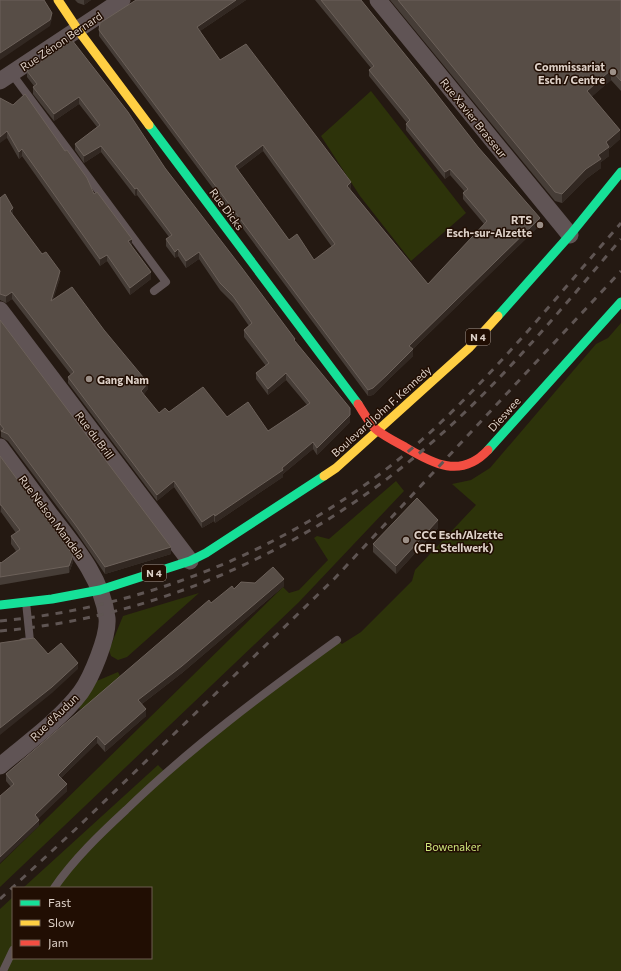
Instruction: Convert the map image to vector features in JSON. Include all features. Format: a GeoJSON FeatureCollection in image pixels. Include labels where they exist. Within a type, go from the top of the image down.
{"type":"FeatureCollection","features":[{"type":"Feature","properties":{"kind":"street","name":"Rue Dicks"},"geometry":{"type":"LineString","coordinates":[[58,0],[78,30],[378,431]]}},
{"type":"Feature","properties":{"kind":"street","name":"Rue Zénon Bernard"},"geometry":{"type":"LineString","coordinates":[[6,78],[122,0]]}},
{"type":"Feature","properties":{"kind":"street","name":"Rue Xavier Brasseur"},"geometry":{"type":"LineString","coordinates":[[378,0],[570,235]]}},
{"type":"Feature","properties":{"kind":"street","name":"Boulevard John F. Kennedy"},"geometry":{"type":"LineString","coordinates":[[100,590],[190,561],[206,553],[291,500],[336,468],[469,348],[570,235],[621,172]]}},
{"type":"Feature","properties":{"kind":"street","name":"Dieswee"},"geometry":{"type":"LineString","coordinates":[[378,431],[437,464],[451,468],[467,465],[482,456],[621,302]]}},
{"type":"Feature","properties":{"kind":"street","name":"Rue du Brill"},"geometry":{"type":"LineString","coordinates":[[0,310],[190,561]]}},
{"type":"Feature","properties":{"kind":"street","name":"Rue Nelson Mandela"},"geometry":{"type":"LineString","coordinates":[[0,447],[87,563],[100,590]]}},
{"type":"Feature","properties":{"kind":"street","name":"N 4"},"geometry":{"type":"LineString","coordinates":[[0,605],[100,590]]}},
{"type":"Feature","properties":{"kind":"street","name":"Rue d'Audun"},"geometry":{"type":"LineString","coordinates":[[0,766],[64,711],[81,692],[93,672],[106,631],[107,620],[100,590]]}},
{"type":"Feature","properties":{"kind":"lane"},"geometry":{"type":"LineString","coordinates":[[6,78],[166,282],[154,291]]}},
{"type":"Feature","properties":{"kind":"lane"},"geometry":{"type":"LineString","coordinates":[[16,643],[30,641],[26,602]]}},
{"type":"Feature","properties":{"kind":"lane"},"geometry":{"type":"LineString","coordinates":[[55,887],[94,840],[165,772],[218,729],[337,640]]}},
{"type":"Feature","properties":{"kind":"lane"},"geometry":{"type":"LineString","coordinates":[[3,971],[12,952]]}},
{"type":"Feature","properties":{"kind":"green space"},"geometry":{"type":"Polygon","coordinates":[[[371,91],[466,213],[411,261],[360,196],[321,136],[371,91]]]}},
{"type":"Feature","properties":{"kind":"green space","name":"Bowenaker"},"geometry":{"type":"Polygon","coordinates":[[[621,323],[621,971],[0,971],[0,909],[12,898],[12,959],[152,959],[152,887],[24,887],[158,765],[165,772],[337,640],[342,644],[361,632],[412,581],[415,570],[476,505],[452,484],[471,480],[490,468],[596,344],[608,338],[621,323]]]}},
{"type":"Feature","properties":{"kind":"green space"},"geometry":{"type":"Polygon","coordinates":[[[396,481],[404,491],[299,602],[0,887],[0,864],[283,587],[289,593],[299,590],[328,560],[314,538],[317,536],[329,539],[396,481]]]}},
{"type":"Feature","properties":{"kind":"green space"},"geometry":{"type":"Polygon","coordinates":[[[199,593],[127,657],[118,660],[111,656],[109,650],[123,616],[199,593]]]}},
{"type":"Feature","properties":{"kind":"green space"},"geometry":{"type":"Polygon","coordinates":[[[118,672],[120,676],[90,704],[80,709],[77,707],[92,683],[118,672]]]}},
{"type":"Feature","properties":{"kind":"building"},"geometry":{"type":"Polygon","coordinates":[[[0,0],[44,0],[52,13],[50,20],[0,53],[0,0]]]}},
{"type":"Feature","properties":{"kind":"building"},"geometry":{"type":"Polygon","coordinates":[[[136,0],[236,0],[197,27],[220,60],[246,44],[351,182],[347,186],[428,284],[487,221],[463,193],[468,189],[450,169],[445,172],[406,124],[410,120],[369,70],[374,66],[321,0],[361,0],[478,147],[540,218],[409,346],[413,349],[387,375],[373,388],[368,390],[99,30],[100,23],[136,0]],[[263,145],[235,166],[289,240],[297,234],[314,260],[335,244],[263,145]]]}},
{"type":"Feature","properties":{"kind":"building"},"geometry":{"type":"Polygon","coordinates":[[[398,0],[621,0],[621,81],[611,70],[587,91],[620,130],[606,142],[609,147],[598,155],[601,159],[586,169],[562,194],[555,192],[398,0]]]}},
{"type":"Feature","properties":{"kind":"building"},"geometry":{"type":"Polygon","coordinates":[[[72,40],[128,112],[165,168],[242,268],[295,339],[294,340],[350,408],[350,415],[317,448],[313,442],[282,468],[283,470],[215,516],[214,514],[202,522],[174,481],[157,495],[68,377],[74,372],[12,292],[6,296],[0,294],[0,198],[5,194],[13,208],[10,211],[42,254],[46,252],[60,271],[51,301],[72,287],[104,330],[148,383],[141,391],[159,413],[165,408],[169,412],[203,387],[227,417],[248,402],[268,431],[310,403],[286,373],[268,389],[256,373],[269,363],[244,330],[252,323],[233,296],[220,283],[199,252],[186,261],[178,249],[175,252],[166,239],[172,235],[137,188],[135,189],[101,146],[84,156],[75,144],[100,125],[79,97],[54,114],[33,87],[37,84],[27,71],[72,40]]]}},
{"type":"Feature","properties":{"kind":"building"},"geometry":{"type":"Polygon","coordinates":[[[25,94],[65,151],[67,150],[87,178],[94,194],[97,192],[132,239],[128,241],[151,272],[130,288],[107,255],[100,259],[22,149],[19,152],[7,131],[0,137],[0,98],[13,105],[25,94]]]}},
{"type":"Feature","properties":{"kind":"building"},"geometry":{"type":"Polygon","coordinates":[[[0,320],[171,547],[105,567],[8,434],[1,431],[4,429],[0,424],[0,320]]]}},
{"type":"Feature","properties":{"kind":"building"},"geometry":{"type":"Polygon","coordinates":[[[0,456],[73,555],[69,566],[0,577],[0,562],[1,563],[20,549],[11,536],[20,530],[0,505],[0,456]]]}},
{"type":"Feature","properties":{"kind":"building","name":"CCC Esch/Alzette (CFL Stellwerk)"},"geometry":{"type":"Polygon","coordinates":[[[417,498],[438,520],[396,566],[373,544],[417,498]]]}},
{"type":"Feature","properties":{"kind":"building"},"geometry":{"type":"Polygon","coordinates":[[[273,567],[284,579],[182,666],[138,700],[146,709],[105,745],[97,736],[58,775],[67,784],[35,815],[39,820],[0,857],[0,796],[14,784],[6,774],[209,600],[211,603],[232,586],[234,589],[241,582],[255,583],[273,567]]]}},
{"type":"Feature","properties":{"kind":"building"},"geometry":{"type":"Polygon","coordinates":[[[34,638],[48,654],[61,643],[78,663],[52,687],[0,728],[0,643],[34,638]]]}},
{"type":"Feature","properties":{"kind":"railway"},"geometry":{"type":"LineString","coordinates":[[0,621],[60,613],[119,600],[177,582],[234,560],[288,533],[341,502],[390,466],[436,427],[461,403],[508,353],[621,223]]}},
{"type":"Feature","properties":{"kind":"railway"},"geometry":{"type":"LineString","coordinates":[[0,631],[60,623],[120,610],[178,592],[234,569],[289,542],[341,511],[391,476],[438,437],[487,391],[533,341],[621,239]]}},
{"type":"Feature","properties":{"kind":"railway"},"geometry":{"type":"LineString","coordinates":[[13,887],[79,826],[335,578],[621,271]]}},
{"type":"Feature","properties":{"kind":"railway"},"geometry":{"type":"LineString","coordinates":[[0,899],[12,888]]}},
{"type":"Feature","properties":{"kind":"traffic: fast"},"geometry":{"type":"LineString","coordinates":[[149,125],[358,404]]}},
{"type":"Feature","properties":{"kind":"traffic: fast"},"geometry":{"type":"LineString","coordinates":[[498,316],[570,235],[621,172]]}},
{"type":"Feature","properties":{"kind":"traffic: fast"},"geometry":{"type":"LineString","coordinates":[[488,450],[621,302]]}},
{"type":"Feature","properties":{"kind":"traffic: fast"},"geometry":{"type":"LineString","coordinates":[[0,605],[52,599],[100,590],[190,561],[206,553],[324,476]]}},
{"type":"Feature","properties":{"kind":"traffic: slow"},"geometry":{"type":"LineString","coordinates":[[58,0],[78,30],[149,125]]}},
{"type":"Feature","properties":{"kind":"traffic: slow"},"geometry":{"type":"LineString","coordinates":[[324,476],[336,468],[469,348],[498,316]]}},
{"type":"Feature","properties":{"kind":"traffic: jam"},"geometry":{"type":"LineString","coordinates":[[358,404],[378,431],[415,453],[436,463],[447,466],[468,464],[478,459],[488,450]]}},
{"type":"Feature","properties":{"kind":"place","name":"Commissariat Esch / Centre"},"geometry":{"type":"Point","coordinates":[613,72]}},
{"type":"Feature","properties":{"kind":"place","name":"RTS Esch-sur-Alzette"},"geometry":{"type":"Point","coordinates":[540,225]}},
{"type":"Feature","properties":{"kind":"place","name":"Gang Nam"},"geometry":{"type":"Point","coordinates":[89,379]}},
{"type":"Feature","properties":{"kind":"place","name":"CCC Esch/Alzette (CFL Stellwerk)"},"geometry":{"type":"Point","coordinates":[406,540]}}]}
